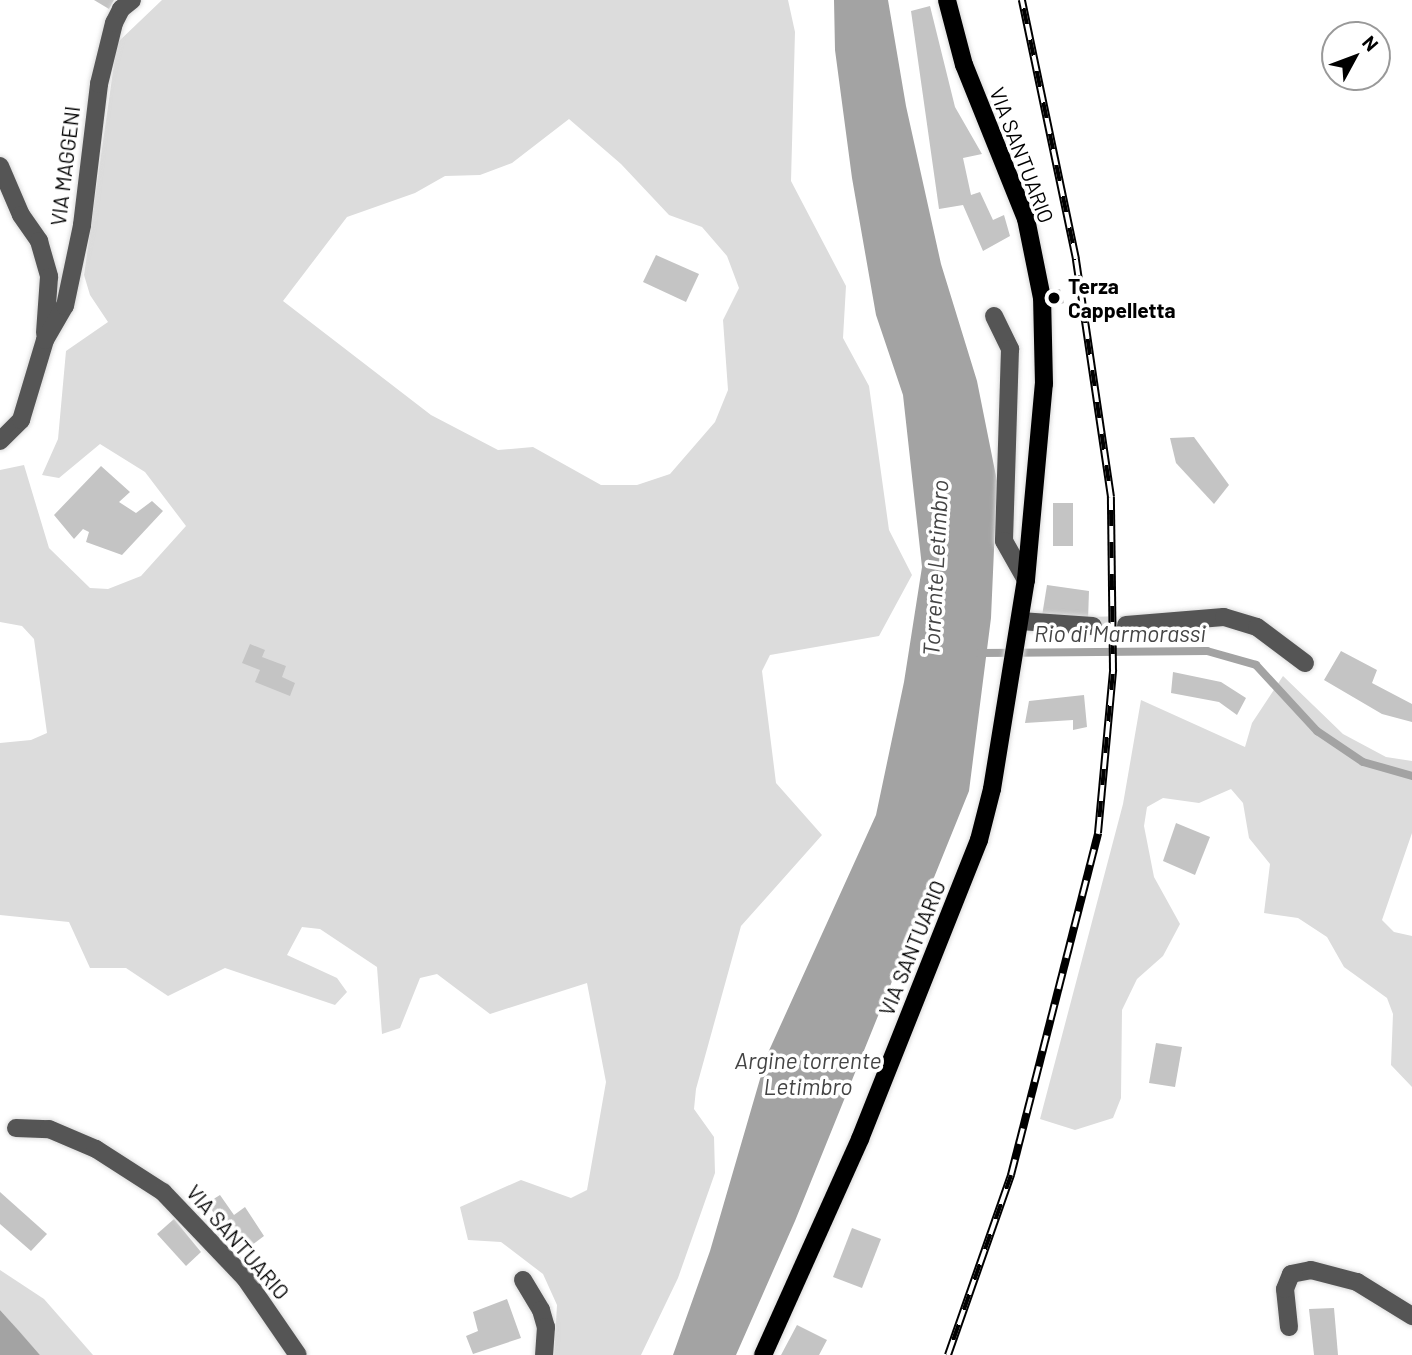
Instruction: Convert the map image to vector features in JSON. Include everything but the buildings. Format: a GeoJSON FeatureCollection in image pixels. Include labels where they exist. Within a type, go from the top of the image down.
{"type":"FeatureCollection","features":[{"type":"Feature","properties":{"kind":"main road","name":"VIA SANTUARIO"},"geometry":{"type":"LineString","coordinates":[[763,1355],[860,1139],[979,840],[1026,580],[1044,384],[1042,298],[1026,219],[964,65],[947,0]]}},
{"type":"Feature","properties":{"kind":"street","name":"VIA MAGGENI"},"geometry":{"type":"LineString","coordinates":[[0,441],[20,419],[45,340],[65,306],[82,225],[99,84],[114,23],[121,9],[132,0]]}},
{"type":"Feature","properties":{"kind":"street","name":"VIA MAGGENI"},"geometry":{"type":"LineString","coordinates":[[0,166],[21,215],[39,241],[49,277],[45,340]]}},
{"type":"Feature","properties":{"kind":"street"},"geometry":{"type":"LineString","coordinates":[[994,316],[1010,349],[1004,541],[1026,580]]}},
{"type":"Feature","properties":{"kind":"street"},"geometry":{"type":"LineString","coordinates":[[1126,625],[1224,617],[1257,627],[1305,663]]}},
{"type":"Feature","properties":{"kind":"street"},"geometry":{"type":"LineString","coordinates":[[1020,621],[1093,626]]}},
{"type":"Feature","properties":{"kind":"street","name":"VIA SANTUARIO"},"geometry":{"type":"LineString","coordinates":[[16,1128],[49,1129],[84,1144],[163,1192],[245,1278],[298,1355]]}},
{"type":"Feature","properties":{"kind":"street"},"geometry":{"type":"LineString","coordinates":[[1289,1327],[1285,1289],[1291,1274],[1311,1270],[1357,1282],[1412,1316]]}},
{"type":"Feature","properties":{"kind":"street"},"geometry":{"type":"LineString","coordinates":[[523,1280],[544,1319],[544,1355]]}},
{"type":"Feature","properties":{"kind":"shaded area"},"geometry":{"type":"Polygon","coordinates":[[[162,0],[788,0],[795,32],[791,181],[846,286],[843,338],[869,386],[889,530],[912,575],[879,636],[770,655],[762,671],[776,783],[822,835],[741,926],[696,1089],[694,1109],[714,1137],[715,1173],[678,1278],[641,1355],[554,1355],[557,1305],[543,1274],[501,1242],[468,1240],[460,1207],[521,1180],[571,1198],[587,1190],[606,1082],[587,983],[490,1014],[437,974],[420,978],[400,1028],[382,1034],[377,967],[320,929],[302,927],[287,955],[337,978],[347,992],[335,1005],[225,968],[168,996],[126,968],[90,968],[69,922],[0,915],[0,743],[31,740],[47,733],[34,639],[22,626],[0,622],[0,470],[24,465],[49,548],[90,588],[108,589],[141,576],[186,526],[145,472],[100,444],[59,478],[42,475],[58,439],[66,351],[108,322],[90,295],[84,275],[117,43],[162,0]],[[569,119],[512,163],[480,175],[445,176],[415,193],[347,217],[283,301],[431,415],[498,450],[533,447],[601,485],[637,485],[670,474],[715,422],[728,390],[723,320],[739,288],[727,256],[702,227],[669,215],[621,164],[569,119]]]}},
{"type":"Feature","properties":{"kind":"shaded area"},"geometry":{"type":"Polygon","coordinates":[[[1283,676],[1343,734],[1386,757],[1412,761],[1412,833],[1382,920],[1394,932],[1412,936],[1412,1087],[1391,1065],[1393,1014],[1387,998],[1344,967],[1327,937],[1298,918],[1264,913],[1270,864],[1249,838],[1243,803],[1231,789],[1199,803],[1163,798],[1147,807],[1144,826],[1154,877],[1180,924],[1163,956],[1137,979],[1122,1010],[1121,1098],[1113,1118],[1075,1130],[1040,1119],[1123,804],[1141,700],[1245,747],[1252,723],[1283,676]]]}},
{"type":"Feature","properties":{"kind":"shaded area"},"geometry":{"type":"Polygon","coordinates":[[[0,1270],[44,1299],[93,1355],[40,1355],[0,1310],[0,1270]]]}},
{"type":"Feature","properties":{"kind":"water","name":"Argine torrente Letimbro"},"geometry":{"type":"Polygon","coordinates":[[[834,0],[888,0],[906,106],[941,264],[977,381],[997,481],[991,618],[969,791],[795,1221],[736,1355],[673,1355],[710,1251],[767,1055],[876,815],[904,682],[922,567],[903,395],[876,315],[852,178],[835,50],[834,0]]]}},
{"type":"Feature","properties":{"kind":"water"},"geometry":{"type":"Polygon","coordinates":[[[0,1310],[19,1331],[40,1355],[0,1355],[0,1310]]]}},
{"type":"Feature","properties":{"kind":"waterway","name":"Rio di Marmorassi"},"geometry":{"type":"LineString","coordinates":[[978,653],[1207,651],[1256,665],[1317,731],[1363,762],[1412,776]]}},
{"type":"Feature","properties":{"kind":"tunnel"},"geometry":{"type":"LineString","coordinates":[[1093,626],[1126,625]]}},
{"type":"Feature","properties":{"kind":"railway"},"geometry":{"type":"LineString","coordinates":[[948,1355],[1011,1175],[1098,833],[1113,670],[1111,497],[1076,259],[1022,0]]}},
{"type":"Feature","properties":{"kind":"place","name":"Terza Cappelletta"},"geometry":{"type":"Point","coordinates":[1054,298]}},
{"type":"Feature","properties":{"kind":"water label","name":"Torrente Letimbro"},"geometry":{"type":"Point","coordinates":[935,568]}}]}
